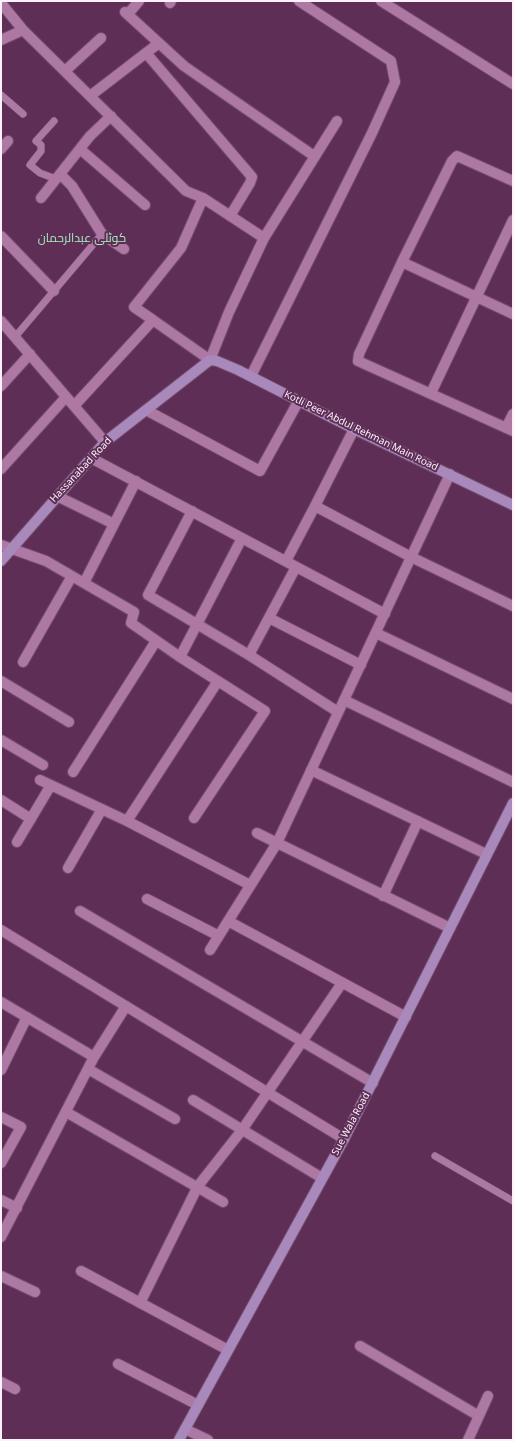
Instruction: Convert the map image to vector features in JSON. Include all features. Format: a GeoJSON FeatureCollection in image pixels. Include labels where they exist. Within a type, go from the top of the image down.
{"type":"FeatureCollection","features":[{"type":"Feature","properties":{"kind":"street"},"geometry":{"type":"LineString","coordinates":[[139,1],[126,13],[184,66],[314,156]]}},
{"type":"Feature","properties":{"kind":"street"},"geometry":{"type":"LineString","coordinates":[[251,376],[372,133],[395,82],[391,61],[299,1]]}},
{"type":"Feature","properties":{"kind":"street"},"geometry":{"type":"LineString","coordinates":[[381,1],[513,84]]}},
{"type":"Feature","properties":{"kind":"street"},"geometry":{"type":"LineString","coordinates":[[1,3],[23,30],[186,191],[203,198],[264,238]]}},
{"type":"Feature","properties":{"kind":"street"},"geometry":{"type":"LineString","coordinates":[[1,40],[23,30]]}},
{"type":"Feature","properties":{"kind":"street"},"geometry":{"type":"LineString","coordinates":[[65,71],[101,38]]}},
{"type":"Feature","properties":{"kind":"street"},"geometry":{"type":"LineString","coordinates":[[90,96],[159,43]]}},
{"type":"Feature","properties":{"kind":"street"},"geometry":{"type":"LineString","coordinates":[[146,53],[252,177],[250,183],[230,216]]}},
{"type":"Feature","properties":{"kind":"street"},"geometry":{"type":"LineString","coordinates":[[41,198],[80,149],[111,116]]}},
{"type":"Feature","properties":{"kind":"street"},"geometry":{"type":"LineString","coordinates":[[203,198],[181,248],[134,307],[210,360],[229,312],[264,238],[337,121]]}},
{"type":"Feature","properties":{"kind":"street"},"geometry":{"type":"LineString","coordinates":[[1,149],[8,140]]}},
{"type":"Feature","properties":{"kind":"street"},"geometry":{"type":"LineString","coordinates":[[80,149],[145,205]]}},
{"type":"Feature","properties":{"kind":"street"},"geometry":{"type":"LineString","coordinates":[[513,181],[457,156],[452,161],[402,262],[359,354],[358,361],[510,429],[513,414]]}},
{"type":"Feature","properties":{"kind":"street"},"geometry":{"type":"LineString","coordinates":[[58,176],[72,186],[102,234],[124,249]]}},
{"type":"Feature","properties":{"kind":"street"},"geometry":{"type":"LineString","coordinates":[[431,394],[513,220]]}},
{"type":"Feature","properties":{"kind":"street"},"geometry":{"type":"LineString","coordinates":[[1,236],[54,291]]}},
{"type":"Feature","properties":{"kind":"street"},"geometry":{"type":"LineString","coordinates":[[402,262],[513,314]]}},
{"type":"Feature","properties":{"kind":"street"},"geometry":{"type":"LineString","coordinates":[[74,406],[153,320]]}},
{"type":"Feature","properties":{"kind":"street"},"geometry":{"type":"LineString","coordinates":[[1,321],[105,442]]}},
{"type":"Feature","properties":{"kind":"street"},"geometry":{"type":"LineString","coordinates":[[1,386],[30,354]]}},
{"type":"Feature","properties":{"kind":"street","name":"Kotli Peer Abdul Rehman Main Road"},"geometry":{"type":"LineString","coordinates":[[210,360],[217,361],[251,376],[298,402],[513,505]]}},
{"type":"Feature","properties":{"kind":"street","name":"Hassanabad Road"},"geometry":{"type":"LineString","coordinates":[[1,561],[5,547],[57,496],[105,442],[210,360]]}},
{"type":"Feature","properties":{"kind":"street"},"geometry":{"type":"LineString","coordinates":[[1,469],[66,396]]}},
{"type":"Feature","properties":{"kind":"street"},"geometry":{"type":"LineString","coordinates":[[146,410],[260,471],[298,402]]}},
{"type":"Feature","properties":{"kind":"street"},"geometry":{"type":"LineString","coordinates":[[286,561],[354,429]]}},
{"type":"Feature","properties":{"kind":"street"},"geometry":{"type":"LineString","coordinates":[[91,458],[385,614]]}},
{"type":"Feature","properties":{"kind":"street"},"geometry":{"type":"LineString","coordinates":[[210,950],[277,843],[450,474]]}},
{"type":"Feature","properties":{"kind":"street"},"geometry":{"type":"LineString","coordinates":[[84,583],[136,481]]}},
{"type":"Feature","properties":{"kind":"street"},"geometry":{"type":"LineString","coordinates":[[57,496],[114,524]]}},
{"type":"Feature","properties":{"kind":"street"},"geometry":{"type":"LineString","coordinates":[[315,506],[412,557],[513,606]]}},
{"type":"Feature","properties":{"kind":"street"},"geometry":{"type":"LineString","coordinates":[[192,511],[148,595],[250,655],[338,712]]}},
{"type":"Feature","properties":{"kind":"street"},"geometry":{"type":"LineString","coordinates":[[180,657],[242,538]]}},
{"type":"Feature","properties":{"kind":"street"},"geometry":{"type":"LineString","coordinates":[[5,547],[46,561],[134,612],[131,623],[180,657],[265,711],[194,818]]}},
{"type":"Feature","properties":{"kind":"street"},"geometry":{"type":"LineString","coordinates":[[250,655],[296,567]]}},
{"type":"Feature","properties":{"kind":"street"},"geometry":{"type":"LineString","coordinates":[[23,662],[72,576]]}},
{"type":"Feature","properties":{"kind":"street"},"geometry":{"type":"LineString","coordinates":[[269,618],[361,665]]}},
{"type":"Feature","properties":{"kind":"street"},"geometry":{"type":"LineString","coordinates":[[376,632],[513,699]]}},
{"type":"Feature","properties":{"kind":"street"},"geometry":{"type":"LineString","coordinates":[[73,772],[156,641]]}},
{"type":"Feature","properties":{"kind":"street"},"geometry":{"type":"LineString","coordinates":[[1,681],[69,722]]}},
{"type":"Feature","properties":{"kind":"street"},"geometry":{"type":"LineString","coordinates":[[127,821],[218,681]]}},
{"type":"Feature","properties":{"kind":"street"},"geometry":{"type":"LineString","coordinates":[[344,700],[513,782]]}},
{"type":"Feature","properties":{"kind":"street"},"geometry":{"type":"LineString","coordinates":[[1,740],[43,765]]}},
{"type":"Feature","properties":{"kind":"street"},"geometry":{"type":"LineString","coordinates":[[311,770],[486,854]]}},
{"type":"Feature","properties":{"kind":"street"},"geometry":{"type":"LineString","coordinates":[[40,780],[127,821],[250,885]]}},
{"type":"Feature","properties":{"kind":"street"},"geometry":{"type":"LineString","coordinates":[[17,842],[51,785]]}},
{"type":"Feature","properties":{"kind":"street"},"geometry":{"type":"LineString","coordinates":[[1,800],[31,819]]}},
{"type":"Feature","properties":{"kind":"street","name":"Sue Wala Road"},"geometry":{"type":"LineString","coordinates":[[179,1440],[344,1139],[486,854],[513,803]]}},
{"type":"Feature","properties":{"kind":"street"},"geometry":{"type":"LineString","coordinates":[[68,868],[102,810]]}},
{"type":"Feature","properties":{"kind":"street"},"geometry":{"type":"LineString","coordinates":[[384,896],[418,821]]}},
{"type":"Feature","properties":{"kind":"street"},"geometry":{"type":"LineString","coordinates":[[257,833],[450,928]]}},
{"type":"Feature","properties":{"kind":"street"},"geometry":{"type":"LineString","coordinates":[[147,899],[219,936]]}},
{"type":"Feature","properties":{"kind":"street"},"geometry":{"type":"LineString","coordinates":[[80,911],[373,1083]]}},
{"type":"Feature","properties":{"kind":"street"},"geometry":{"type":"LineString","coordinates":[[228,921],[406,1017]]}},
{"type":"Feature","properties":{"kind":"street"},"geometry":{"type":"LineString","coordinates":[[1,930],[344,1139]]}},
{"type":"Feature","properties":{"kind":"street"},"geometry":{"type":"LineString","coordinates":[[140,1303],[198,1186],[242,1130],[301,1041],[342,983]]}},
{"type":"Feature","properties":{"kind":"street"},"geometry":{"type":"LineString","coordinates":[[1,1002],[94,1057]]}},
{"type":"Feature","properties":{"kind":"street"},"geometry":{"type":"LineString","coordinates":[[1,1237],[94,1057],[126,1006]]}},
{"type":"Feature","properties":{"kind":"street"},"geometry":{"type":"LineString","coordinates":[[1,1070],[27,1017]]}},
{"type":"Feature","properties":{"kind":"street"},"geometry":{"type":"LineString","coordinates":[[88,1069],[175,1119]]}},
{"type":"Feature","properties":{"kind":"street"},"geometry":{"type":"LineString","coordinates":[[193,1100],[322,1178]]}},
{"type":"Feature","properties":{"kind":"street"},"geometry":{"type":"LineString","coordinates":[[66,1112],[198,1186],[223,1202]]}},
{"type":"Feature","properties":{"kind":"street"},"geometry":{"type":"LineString","coordinates":[[1,1117],[21,1127],[1,1162]]}},
{"type":"Feature","properties":{"kind":"street"},"geometry":{"type":"LineString","coordinates":[[1,1200],[17,1208]]}},
{"type":"Feature","properties":{"kind":"street"},"geometry":{"type":"LineString","coordinates":[[81,1271],[228,1350]]}},
{"type":"Feature","properties":{"kind":"street"},"geometry":{"type":"LineString","coordinates":[[1,1276],[35,1292]]}},
{"type":"Feature","properties":{"kind":"street"},"geometry":{"type":"LineString","coordinates":[[360,1346],[479,1416]]}},
{"type":"Feature","properties":{"kind":"street"},"geometry":{"type":"LineString","coordinates":[[118,1364],[198,1405]]}},
{"type":"Feature","properties":{"kind":"street"},"geometry":{"type":"LineString","coordinates":[[1,1382],[15,1389]]}},
{"type":"Feature","properties":{"kind":"street"},"geometry":{"type":"LineString","coordinates":[[468,1440],[488,1396]]}},
{"type":"Feature","properties":{"kind":"street"},"geometry":{"type":"LineString","coordinates":[[185,1428],[208,1440]]}},
{"type":"Feature","properties":{"kind":"lane"},"geometry":{"type":"LineString","coordinates":[[1,95],[23,114]]}},
{"type":"Feature","properties":{"kind":"lane"},"geometry":{"type":"LineString","coordinates":[[54,121],[36,141],[41,145],[41,152],[30,165],[40,173],[58,176]]}},
{"type":"Feature","properties":{"kind":"lane"},"geometry":{"type":"LineString","coordinates":[[15,337],[102,234]]}},
{"type":"Feature","properties":{"kind":"lane"},"geometry":{"type":"LineString","coordinates":[[435,1156],[513,1201]]}},
{"type":"Feature","properties":{"kind":"district","name":"کوٹلی عبدالرحمان"},"geometry":{"type":"Point","coordinates":[82,239]}}]}
